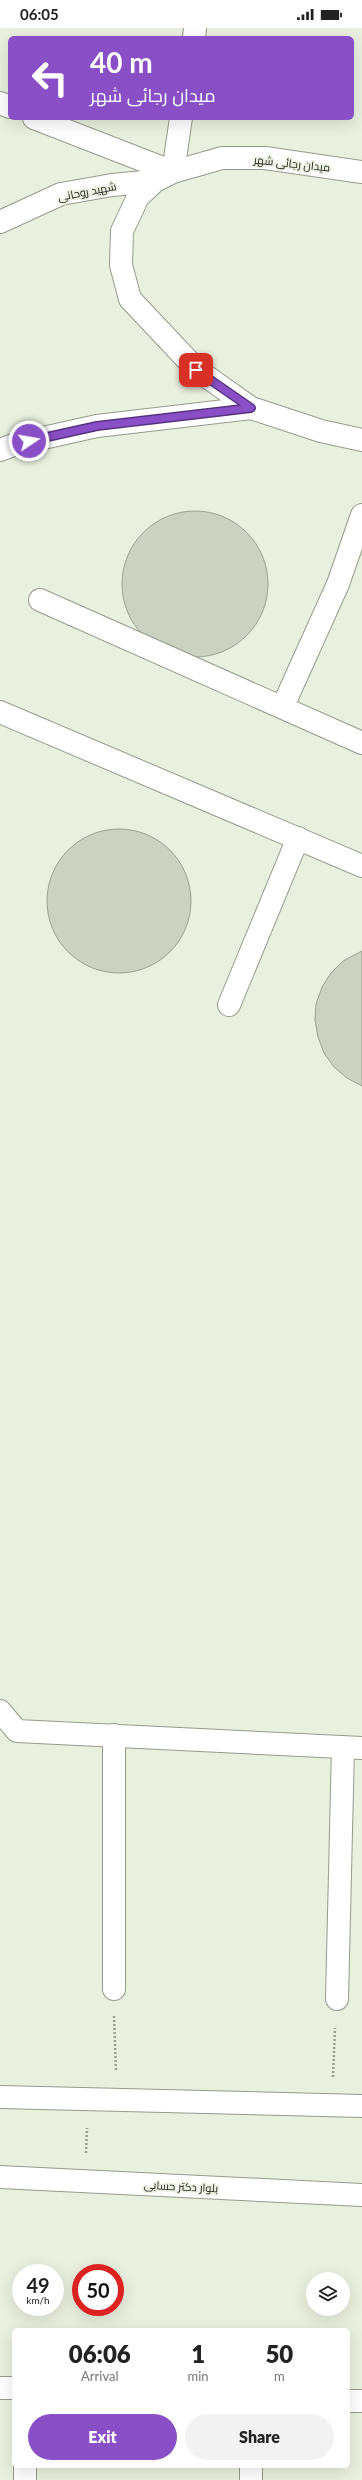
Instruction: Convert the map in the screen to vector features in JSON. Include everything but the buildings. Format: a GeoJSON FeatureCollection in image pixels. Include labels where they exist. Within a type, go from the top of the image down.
{"type":"FeatureCollection","features":[{"type":"Feature","properties":{"kind":"street"},"geometry":{"type":"LineString","coordinates":[[38,120],[164,176],[180,120]]}},
{"type":"Feature","properties":{"kind":"street","name":"میدان رجائی شهر"},"geometry":{"type":"LineString","coordinates":[[362,172],[265,158],[222,158],[164,176],[138,197],[122,231],[121,265],[130,299],[196,370],[251,408],[321,431],[362,440]]}},
{"type":"Feature","properties":{"kind":"street","name":"شهید روحانی"},"geometry":{"type":"LineString","coordinates":[[0,222],[61,194],[164,176]]}},
{"type":"Feature","properties":{"kind":"street"},"geometry":{"type":"LineString","coordinates":[[0,450],[16,444],[97,426],[251,408]]}},
{"type":"Feature","properties":{"kind":"street"},"geometry":{"type":"LineString","coordinates":[[283,706],[338,584],[362,515]]}},
{"type":"Feature","properties":{"kind":"street"},"geometry":{"type":"LineString","coordinates":[[40,600],[283,706],[362,743]]}},
{"type":"Feature","properties":{"kind":"street"},"geometry":{"type":"LineString","coordinates":[[0,712],[362,866]]}},
{"type":"Feature","properties":{"kind":"street"},"geometry":{"type":"LineString","coordinates":[[229,1005],[298,838]]}},
{"type":"Feature","properties":{"kind":"street"},"geometry":{"type":"LineString","coordinates":[[0,1711],[9,1730],[353,1747],[337,1999]]}},
{"type":"Feature","properties":{"kind":"street"},"geometry":{"type":"LineString","coordinates":[[114,1735],[114,1988]]}},
{"type":"Feature","properties":{"kind":"street"},"geometry":{"type":"LineString","coordinates":[[0,2097],[362,2106]]}},
{"type":"Feature","properties":{"kind":"street","name":"بلوار دکتر حسابی"},"geometry":{"type":"LineString","coordinates":[[0,2177],[362,2195]]}},
{"type":"Feature","properties":{"kind":"street"},"geometry":{"type":"LineString","coordinates":[[0,2388],[12,2388]]}},
{"type":"Feature","properties":{"kind":"street"},"geometry":{"type":"LineString","coordinates":[[350,2401],[362,2401]]}},
{"type":"Feature","properties":{"kind":"street"},"geometry":{"type":"LineString","coordinates":[[25,2468],[25,2480]]}},
{"type":"Feature","properties":{"kind":"street"},"geometry":{"type":"LineString","coordinates":[[251,2468],[251,2480]]}},
{"type":"Feature","properties":{"kind":"path"},"geometry":{"type":"LineString","coordinates":[[114,1988],[116,2100]]}},
{"type":"Feature","properties":{"kind":"path"},"geometry":{"type":"LineString","coordinates":[[331,2105],[337,1999]]}},
{"type":"Feature","properties":{"kind":"path"},"geometry":{"type":"LineString","coordinates":[[85,2181],[88,2099]]}},
{"type":"Feature","properties":{"kind":"route"},"geometry":{"type":"LineString","coordinates":[[29,441],[97,426],[251,408],[196,370]]}}]}
